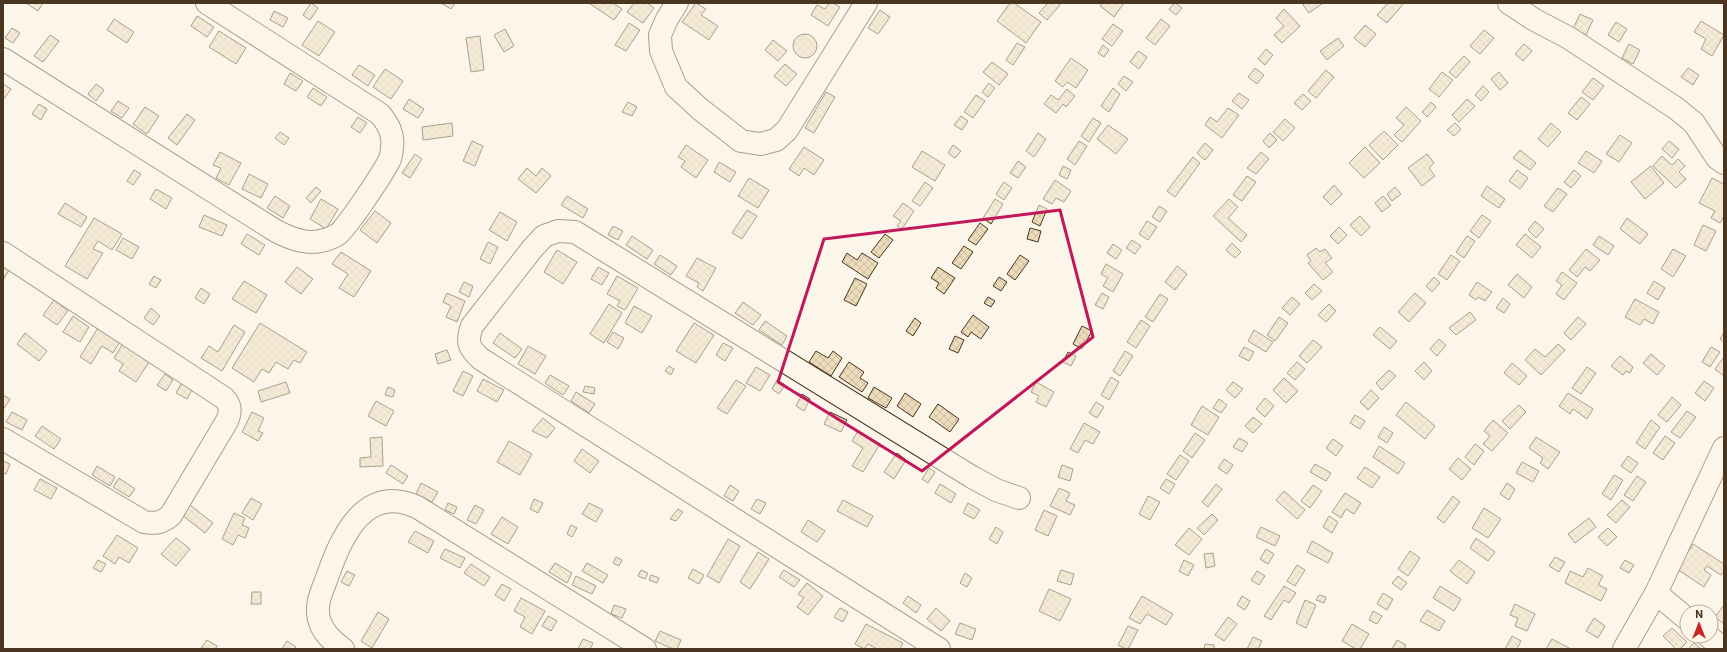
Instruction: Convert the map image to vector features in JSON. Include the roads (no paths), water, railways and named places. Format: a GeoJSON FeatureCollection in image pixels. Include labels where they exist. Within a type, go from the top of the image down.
{"type":"FeatureCollection","features":[{"type":"Feature","properties":{"kind":"street"},"geometry":{"type":"LineString","coordinates":[[3,59],[292,240],[310,242],[325,240],[339,234],[366,198],[390,159],[393,146],[392,136],[388,124],[380,114],[208,3]]}},
{"type":"Feature","properties":{"kind":"street"},"geometry":{"type":"LineString","coordinates":[[677,3],[667,19],[660,35],[661,51],[676,87],[700,109],[741,141],[760,144],[776,140],[787,130],[866,3]]}},
{"type":"Feature","properties":{"kind":"street"},"geometry":{"type":"LineString","coordinates":[[1508,3],[1533,19],[1569,38],[1677,109],[1694,123],[1716,158],[1724,164]]}},
{"type":"Feature","properties":{"kind":"street"},"geometry":{"type":"LineString","coordinates":[[939,649],[481,359],[473,352],[468,343],[472,326],[532,249],[544,236],[558,232],[575,232],[972,477],[996,490],[1019,498]]}},
{"type":"Feature","properties":{"kind":"street"},"geometry":{"type":"LineString","coordinates":[[3,253],[224,398],[227,401],[230,413],[227,421],[171,515],[160,522],[153,524],[144,522],[3,439]]}},
{"type":"Feature","properties":{"kind":"street"},"geometry":{"type":"LineString","coordinates":[[1624,649],[1656,593],[1724,451]]}},
{"type":"Feature","properties":{"kind":"street"},"geometry":{"type":"LineString","coordinates":[[343,649],[325,634],[319,619],[318,602],[336,553],[349,528],[368,508],[378,503],[391,500],[404,501],[417,507],[645,649]]}},
{"type":"Feature","properties":{"kind":"street"},"geometry":{"type":"LineString","coordinates":[[1656,593],[1679,612]]}}]}
